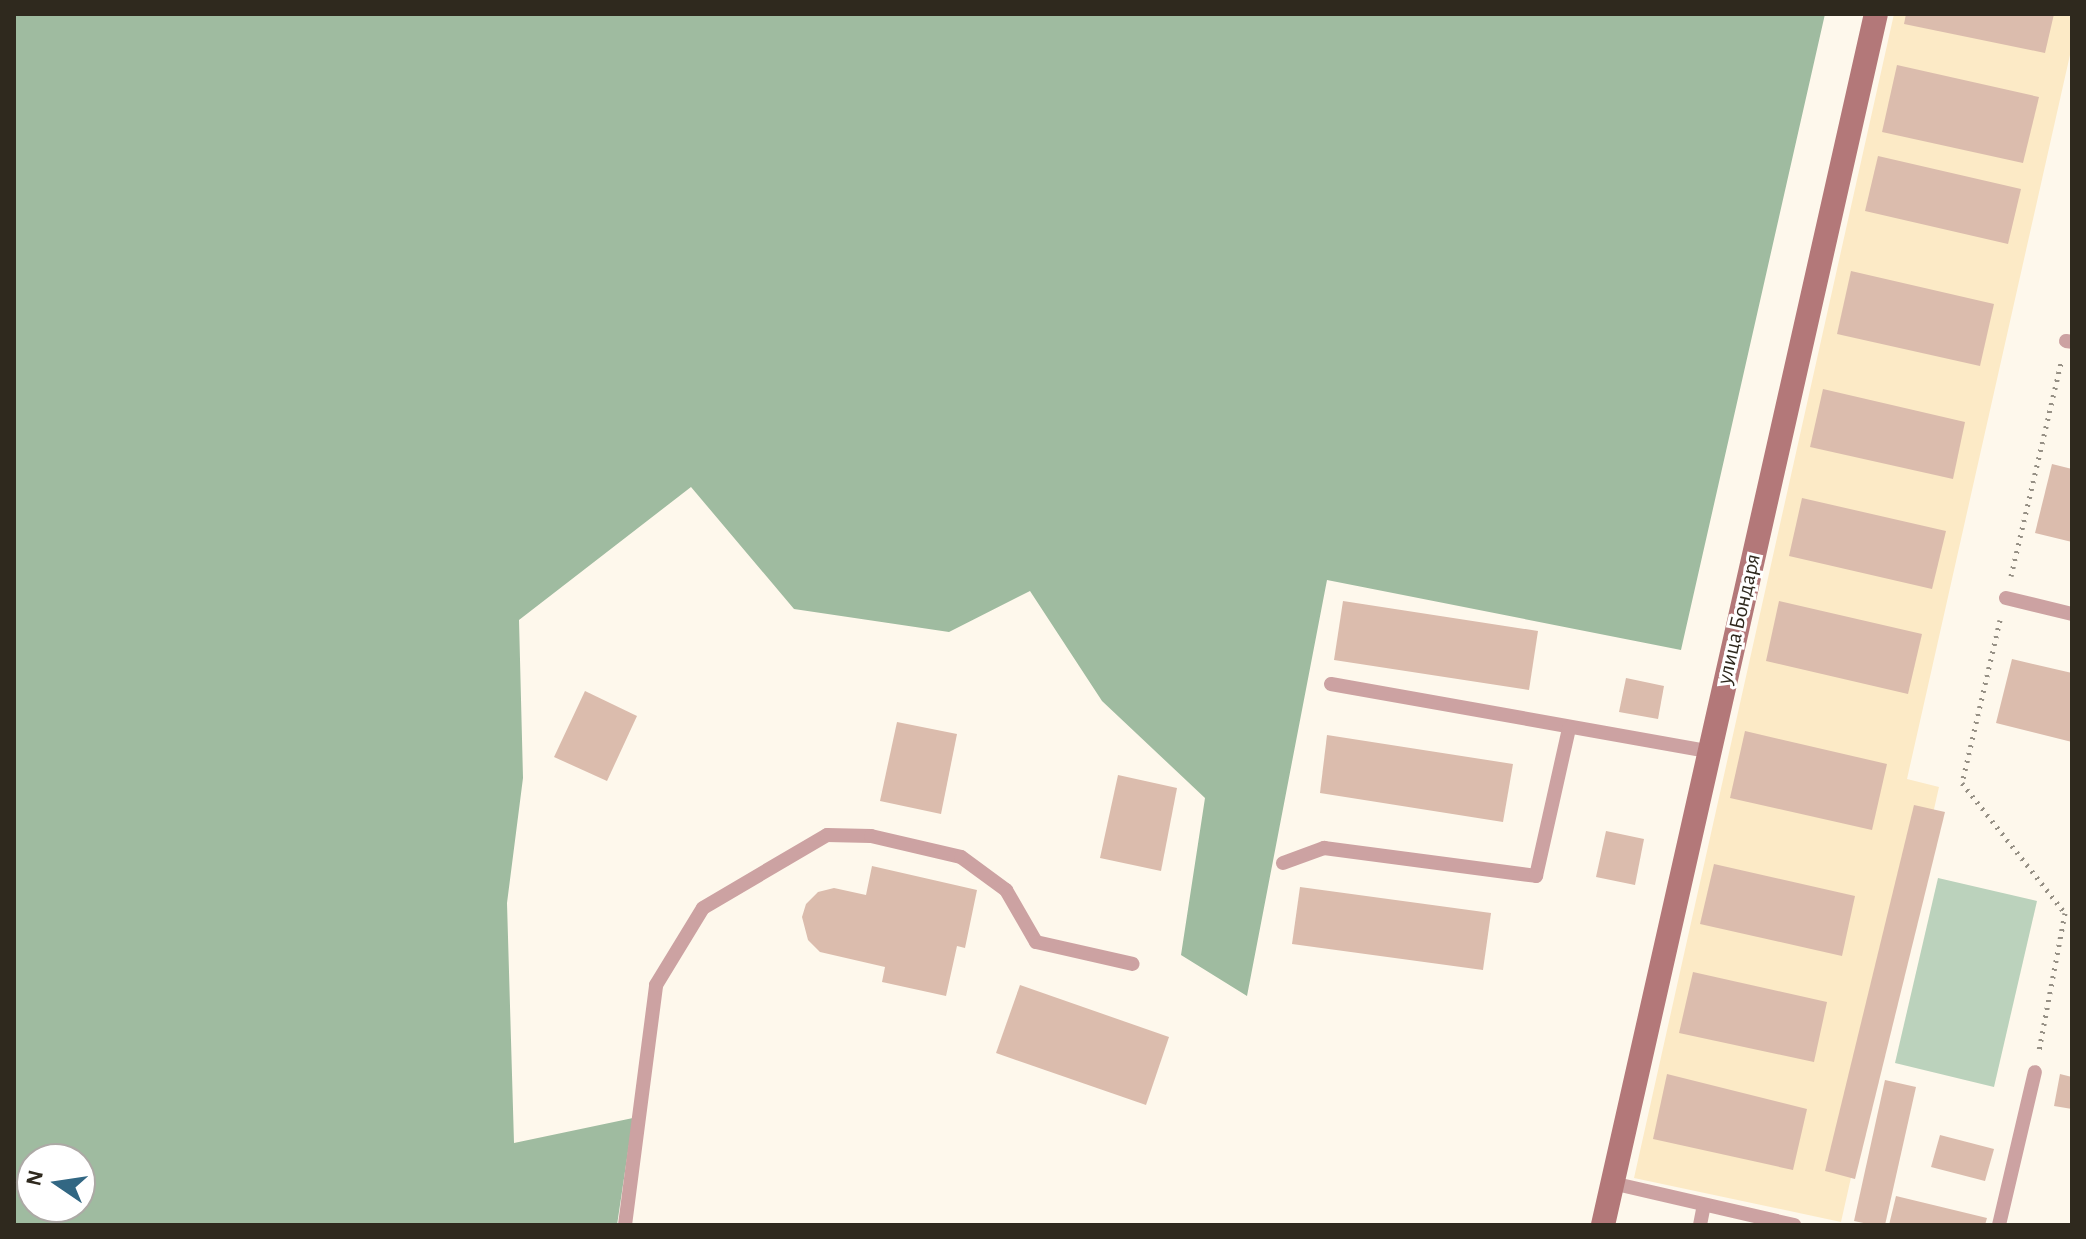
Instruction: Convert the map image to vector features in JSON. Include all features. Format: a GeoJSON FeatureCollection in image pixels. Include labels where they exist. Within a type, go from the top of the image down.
{"type":"FeatureCollection","features":[{"type":"Feature","properties":{"kind":"main road","name":"улица Бондаря"},"geometry":{"type":"LineString","coordinates":[[1603,1225],[1876,14]]}},
{"type":"Feature","properties":{"kind":"lane"},"geometry":{"type":"LineString","coordinates":[[2006,598],[2072,614]]}},
{"type":"Feature","properties":{"kind":"lane"},"geometry":{"type":"LineString","coordinates":[[1331,684],[1709,751]]}},
{"type":"Feature","properties":{"kind":"lane"},"geometry":{"type":"LineString","coordinates":[[1283,863],[1324,848],[1536,876],[1569,728]]}},
{"type":"Feature","properties":{"kind":"lane"},"geometry":{"type":"LineString","coordinates":[[625,1225],[656,985],[703,908],[827,835],[871,836],[961,857],[1006,890],[1036,942],[1133,964]]}},
{"type":"Feature","properties":{"kind":"lane"},"geometry":{"type":"LineString","coordinates":[[1999,1225],[2035,1072]]}},
{"type":"Feature","properties":{"kind":"lane"},"geometry":{"type":"LineString","coordinates":[[1612,1183],[1794,1225]]}},
{"type":"Feature","properties":{"kind":"lane"},"geometry":{"type":"LineString","coordinates":[[1700,1225],[1704,1205]]}},
{"type":"Feature","properties":{"kind":"path"},"geometry":{"type":"LineString","coordinates":[[2035,1072],[2065,913],[1962,783],[2069,342]]}},
{"type":"Feature","properties":{"kind":"shaded area"},"geometry":{"type":"Polygon","coordinates":[[[1894,14],[2072,14],[2072,46],[1907,779],[1939,787],[1841,1222],[1634,1178],[1894,14]]]}},
{"type":"Feature","properties":{"kind":"green space"},"geometry":{"type":"Polygon","coordinates":[[[14,14],[1825,14],[1681,650],[1327,580],[1247,996],[1181,955],[1205,798],[1102,701],[1030,591],[949,632],[794,609],[691,487],[519,620],[523,778],[507,903],[514,1143],[633,1118],[617,1225],[14,1225],[14,14]]]}},
{"type":"Feature","properties":{"kind":"green space"},"geometry":{"type":"Polygon","coordinates":[[[1938,878],[2037,901],[1994,1087],[1895,1063],[1938,878]]]}},
{"type":"Feature","properties":{"kind":"building"},"geometry":{"type":"Polygon","coordinates":[[[1906,14],[2054,14],[2045,53],[1904,24],[1906,14]]]}},
{"type":"Feature","properties":{"kind":"building"},"geometry":{"type":"Polygon","coordinates":[[[1897,65],[2039,97],[2023,163],[1882,132],[1897,65]]]}},
{"type":"Feature","properties":{"kind":"building"},"geometry":{"type":"Polygon","coordinates":[[[1878,156],[2021,189],[2008,244],[1865,211],[1878,156]]]}},
{"type":"Feature","properties":{"kind":"building"},"geometry":{"type":"Polygon","coordinates":[[[1851,271],[1994,304],[1980,366],[1837,334],[1851,271]]]}},
{"type":"Feature","properties":{"kind":"building"},"geometry":{"type":"Polygon","coordinates":[[[1823,389],[1965,422],[1953,479],[1810,447],[1823,389]]]}},
{"type":"Feature","properties":{"kind":"building"},"geometry":{"type":"Polygon","coordinates":[[[2052,464],[2072,469],[2072,542],[2035,533],[2052,464]]]}},
{"type":"Feature","properties":{"kind":"building"},"geometry":{"type":"Polygon","coordinates":[[[1802,498],[1946,531],[1932,589],[1789,556],[1802,498]]]}},
{"type":"Feature","properties":{"kind":"building"},"geometry":{"type":"Polygon","coordinates":[[[1343,601],[1538,631],[1529,690],[1334,660],[1343,601]]]}},
{"type":"Feature","properties":{"kind":"building"},"geometry":{"type":"Polygon","coordinates":[[[1779,601],[1922,634],[1908,694],[1766,661],[1779,601]]]}},
{"type":"Feature","properties":{"kind":"building"},"geometry":{"type":"Polygon","coordinates":[[[2012,659],[2072,673],[2072,742],[1996,723],[2012,659]]]}},
{"type":"Feature","properties":{"kind":"building"},"geometry":{"type":"Polygon","coordinates":[[[1626,678],[1664,686],[1658,719],[1619,712],[1626,678]]]}},
{"type":"Feature","properties":{"kind":"building"},"geometry":{"type":"Polygon","coordinates":[[[585,691],[637,716],[607,781],[554,757],[585,691]]]}},
{"type":"Feature","properties":{"kind":"building"},"geometry":{"type":"Polygon","coordinates":[[[897,722],[957,734],[941,814],[880,801],[897,722]]]}},
{"type":"Feature","properties":{"kind":"building"},"geometry":{"type":"Polygon","coordinates":[[[1745,731],[1887,764],[1872,830],[1730,798],[1745,731]]]}},
{"type":"Feature","properties":{"kind":"building"},"geometry":{"type":"Polygon","coordinates":[[[1327,735],[1513,764],[1503,822],[1320,793],[1327,735]]]}},
{"type":"Feature","properties":{"kind":"building"},"geometry":{"type":"Polygon","coordinates":[[[1118,775],[1177,788],[1161,871],[1100,858],[1118,775]]]}},
{"type":"Feature","properties":{"kind":"building"},"geometry":{"type":"Polygon","coordinates":[[[1914,805],[1945,812],[1855,1179],[1825,1171],[1914,805]]]}},
{"type":"Feature","properties":{"kind":"building"},"geometry":{"type":"Polygon","coordinates":[[[1606,831],[1644,839],[1635,885],[1596,877],[1606,831]]]}},
{"type":"Feature","properties":{"kind":"building"},"geometry":{"type":"Polygon","coordinates":[[[1714,864],[1855,896],[1842,956],[1700,924],[1714,864]]]}},
{"type":"Feature","properties":{"kind":"building"},"geometry":{"type":"Polygon","coordinates":[[[872,866],[977,890],[965,948],[957,946],[946,996],[882,982],[885,967],[820,952],[808,940],[802,917],[806,904],[818,892],[834,888],[866,895],[872,866]]]}},
{"type":"Feature","properties":{"kind":"building"},"geometry":{"type":"Polygon","coordinates":[[[1300,887],[1491,913],[1483,970],[1292,944],[1300,887]]]}},
{"type":"Feature","properties":{"kind":"building"},"geometry":{"type":"Polygon","coordinates":[[[1693,972],[1827,1002],[1814,1062],[1679,1033],[1693,972]]]}},
{"type":"Feature","properties":{"kind":"building"},"geometry":{"type":"Polygon","coordinates":[[[1020,985],[1169,1037],[1146,1105],[996,1053],[1020,985]]]}},
{"type":"Feature","properties":{"kind":"building"},"geometry":{"type":"Polygon","coordinates":[[[1667,1074],[1807,1109],[1793,1170],[1653,1139],[1667,1074]]]}},
{"type":"Feature","properties":{"kind":"building"},"geometry":{"type":"Polygon","coordinates":[[[2060,1074],[2072,1077],[2072,1109],[2054,1106],[2060,1074]]]}},
{"type":"Feature","properties":{"kind":"building"},"geometry":{"type":"Polygon","coordinates":[[[1885,1080],[1916,1087],[1885,1225],[1873,1225],[1854,1221],[1885,1080]]]}},
{"type":"Feature","properties":{"kind":"building"},"geometry":{"type":"Polygon","coordinates":[[[1940,1135],[1994,1149],[1985,1181],[1931,1167],[1940,1135]]]}},
{"type":"Feature","properties":{"kind":"building"},"geometry":{"type":"Polygon","coordinates":[[[1896,1196],[1987,1218],[1985,1225],[1889,1225],[1896,1196]]]}}]}
